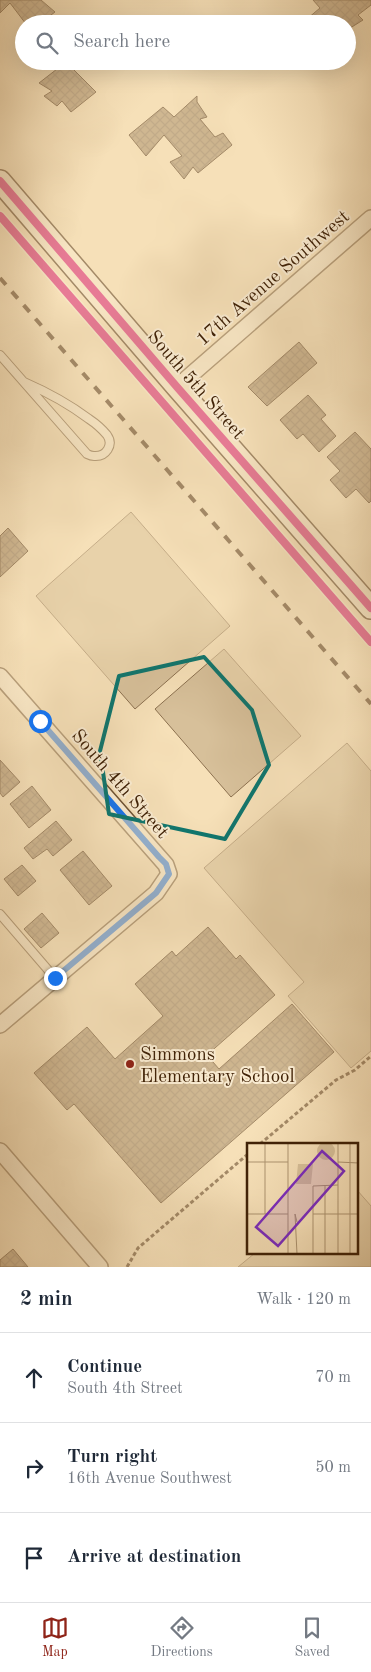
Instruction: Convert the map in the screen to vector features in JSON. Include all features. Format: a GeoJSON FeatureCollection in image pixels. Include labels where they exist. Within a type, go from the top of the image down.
{"type":"FeatureCollection","features":[{"type":"Feature","properties":{"kind":"main road","name":"South 5th Street"},"geometry":{"type":"LineString","coordinates":[[0,181],[371,608]]}},
{"type":"Feature","properties":{"kind":"street","name":"17th Avenue Southwest"},"geometry":{"type":"LineString","coordinates":[[177,386],[371,218]]}},
{"type":"Feature","properties":{"kind":"street","name":"South 4th Street"},"geometry":{"type":"LineString","coordinates":[[0,676],[166,864],[169,874],[156,893],[55,978]]}},
{"type":"Feature","properties":{"kind":"street"},"geometry":{"type":"LineString","coordinates":[[0,1025],[55,978]]}},
{"type":"Feature","properties":{"kind":"street"},"geometry":{"type":"LineString","coordinates":[[0,1151],[100,1267]]}},
{"type":"Feature","properties":{"kind":"lane"},"geometry":{"type":"LineString","coordinates":[[0,355],[87,454],[94,456],[103,454],[109,448],[110,442],[107,436],[90,420],[47,392],[24,382]]}},
{"type":"Feature","properties":{"kind":"lane"},"geometry":{"type":"LineString","coordinates":[[0,914],[55,978]]}},
{"type":"Feature","properties":{"kind":"path"},"geometry":{"type":"LineString","coordinates":[[261,1143],[336,1080],[355,1070],[371,1056]]}},
{"type":"Feature","properties":{"kind":"path"},"geometry":{"type":"LineString","coordinates":[[127,1267],[138,1248],[247,1155]]}},
{"type":"Feature","properties":{"kind":"highlighted area"},"geometry":{"type":"Polygon","coordinates":[[[204,657],[252,710],[269,765],[225,839],[109,814],[100,751],[119,676],[204,657]]]}},
{"type":"Feature","properties":{"kind":"shaded area"},"geometry":{"type":"Polygon","coordinates":[[[131,512],[230,626],[135,709],[36,596],[131,512]]]}},
{"type":"Feature","properties":{"kind":"shaded area"},"geometry":{"type":"Polygon","coordinates":[[[224,649],[301,736],[231,797],[155,709],[224,649]]]}},
{"type":"Feature","properties":{"kind":"shaded area"},"geometry":{"type":"Polygon","coordinates":[[[347,743],[371,771],[371,1051],[351,1068],[288,996],[304,982],[204,868],[347,743]]]}},
{"type":"Feature","properties":{"kind":"shaded area"},"geometry":{"type":"Polygon","coordinates":[[[358,1191],[371,1206],[371,1267],[238,1267],[254,1254],[358,1254],[358,1191]]]}},
{"type":"Feature","properties":{"kind":"building"},"geometry":{"type":"Polygon","coordinates":[[[0,0],[41,0],[55,12],[51,15],[19,15],[10,3],[0,13],[0,0]]]}},
{"type":"Feature","properties":{"kind":"building"},"geometry":{"type":"Polygon","coordinates":[[[313,0],[371,0],[371,5],[358,15],[363,20],[356,24],[356,15],[312,15],[320,8],[313,0]]]}},
{"type":"Feature","properties":{"kind":"building"},"geometry":{"type":"Polygon","coordinates":[[[56,70],[74,70],[96,92],[71,112],[62,101],[57,106],[44,96],[52,91],[39,83],[56,70]]]}},
{"type":"Feature","properties":{"kind":"building"},"geometry":{"type":"Polygon","coordinates":[[[197,96],[197,102],[207,117],[200,119],[215,137],[223,133],[232,145],[198,173],[193,167],[184,179],[170,162],[182,156],[164,135],[146,156],[129,135],[163,107],[174,117],[197,96]]]}},
{"type":"Feature","properties":{"kind":"building"},"geometry":{"type":"Polygon","coordinates":[[[299,342],[317,363],[267,406],[248,387],[299,342]]]}},
{"type":"Feature","properties":{"kind":"building"},"geometry":{"type":"Polygon","coordinates":[[[308,395],[326,415],[321,419],[336,436],[319,452],[303,434],[297,439],[280,420],[308,395]]]}},
{"type":"Feature","properties":{"kind":"building"},"geometry":{"type":"Polygon","coordinates":[[[355,432],[371,449],[371,501],[369,503],[356,489],[346,498],[330,480],[340,471],[327,457],[355,432]]]}},
{"type":"Feature","properties":{"kind":"building"},"geometry":{"type":"Polygon","coordinates":[[[8,528],[28,551],[0,577],[0,536],[8,528]]]}},
{"type":"Feature","properties":{"kind":"building"},"geometry":{"type":"Polygon","coordinates":[[[0,760],[20,782],[3,797],[0,793],[0,760]]]}},
{"type":"Feature","properties":{"kind":"building"},"geometry":{"type":"Polygon","coordinates":[[[32,786],[51,810],[29,828],[10,804],[32,786]]]}},
{"type":"Feature","properties":{"kind":"building"},"geometry":{"type":"Polygon","coordinates":[[[56,821],[72,840],[53,856],[47,849],[33,859],[24,848],[56,821]]]}},
{"type":"Feature","properties":{"kind":"building"},"geometry":{"type":"Polygon","coordinates":[[[83,851],[112,886],[89,905],[60,870],[83,851]]]}},
{"type":"Feature","properties":{"kind":"building"},"geometry":{"type":"Polygon","coordinates":[[[22,865],[36,881],[18,896],[4,879],[22,865]]]}},
{"type":"Feature","properties":{"kind":"building"},"geometry":{"type":"Polygon","coordinates":[[[42,913],[59,933],[41,948],[24,929],[42,913]]]}},
{"type":"Feature","properties":{"kind":"building","name":"Simmons Elementary School"},"geometry":{"type":"Polygon","coordinates":[[[208,927],[236,959],[240,955],[275,995],[207,1055],[219,1069],[292,1004],[334,1052],[161,1203],[74,1104],[67,1110],[34,1073],[87,1027],[115,1059],[163,1016],[135,984],[172,951],[176,956],[208,927]]]}},
{"type":"Feature","properties":{"kind":"building"},"geometry":{"type":"Polygon","coordinates":[[[13,1249],[28,1267],[0,1267],[0,1260],[13,1249]]]}},
{"type":"Feature","properties":{"kind":"railway"},"geometry":{"type":"LineString","coordinates":[[0,278],[371,704]]}},
{"type":"Feature","properties":{"kind":"cycle path"},"geometry":{"type":"LineString","coordinates":[[0,181],[371,608]]}},
{"type":"Feature","properties":{"kind":"cycle path"},"geometry":{"type":"LineString","coordinates":[[0,216],[371,642]]}},
{"type":"Feature","properties":{"kind":"place","name":"Simmons Elementary School"},"geometry":{"type":"Point","coordinates":[130,1064]}},
{"type":"Feature","properties":{"kind":"route"},"geometry":{"type":"LineString","coordinates":[[40,721],[166,864],[169,874],[156,893],[55,978]]}}]}
